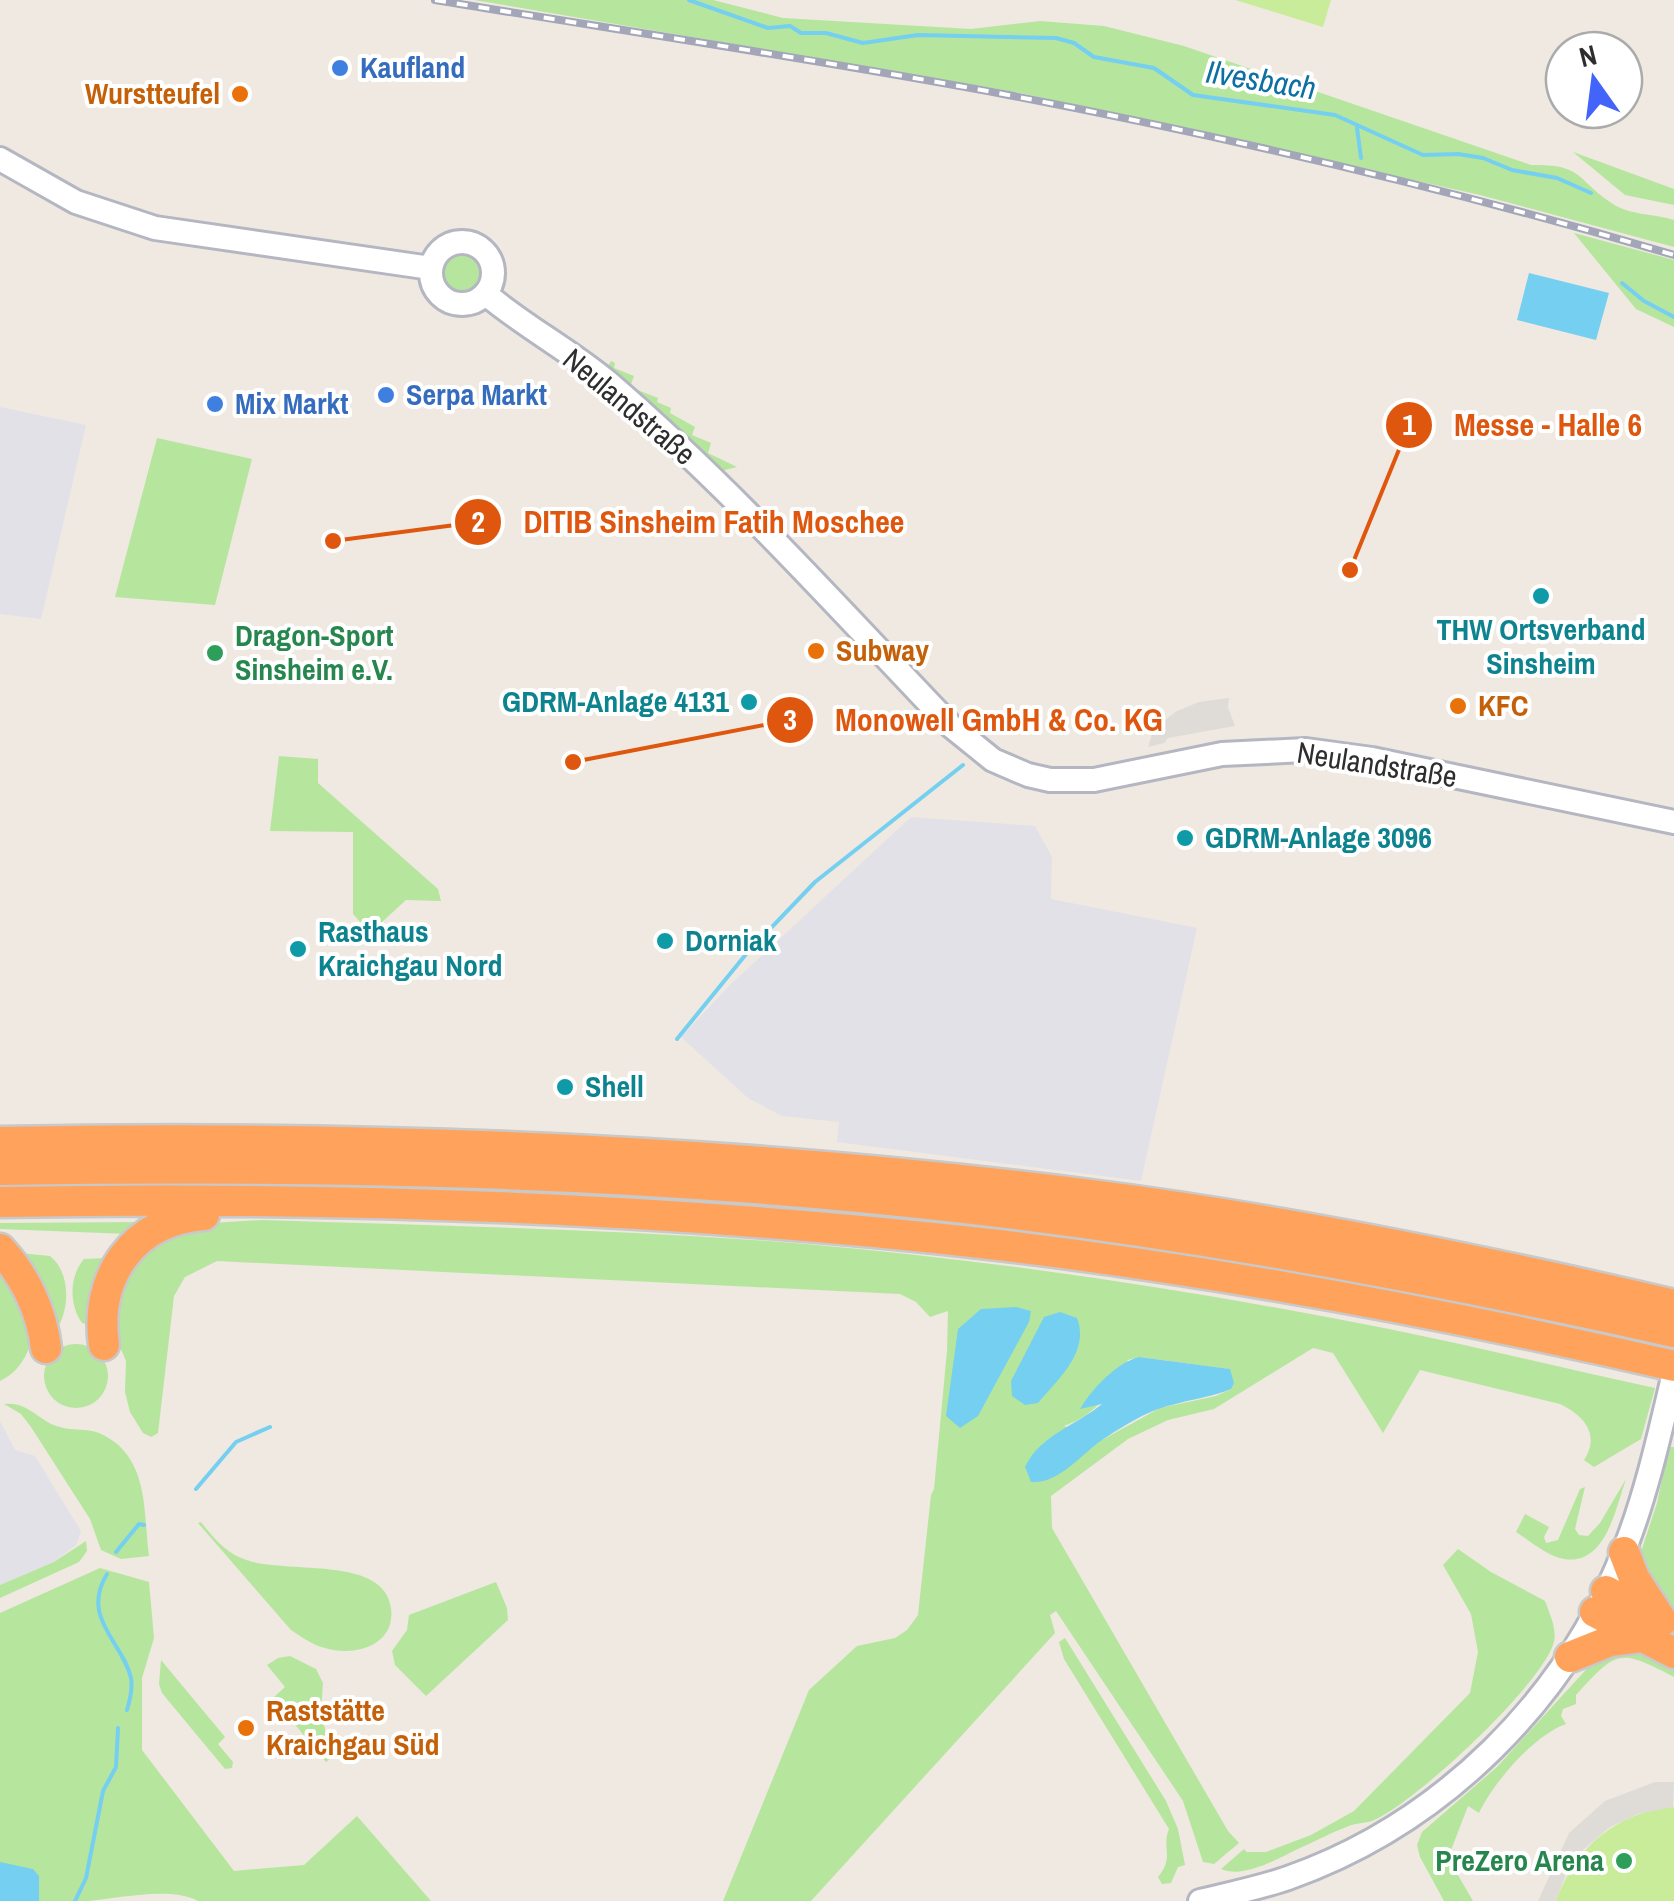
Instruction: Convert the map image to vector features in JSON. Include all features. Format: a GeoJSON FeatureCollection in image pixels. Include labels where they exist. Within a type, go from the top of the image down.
{"type":"FeatureCollection","features":[{"type":"Feature","properties":{"kind":"highway"},"geometry":{"type":"LineString","coordinates":[[0,1142],[429,1144],[722,1159],[951,1179],[1227,1216],[1484,1264],[1674,1305]]}},
{"type":"Feature","properties":{"kind":"highway"},"geometry":{"type":"LineString","coordinates":[[731,1146],[880,1162],[951,1179]]}},
{"type":"Feature","properties":{"kind":"highway"},"geometry":{"type":"LineString","coordinates":[[0,1170],[182,1168],[508,1174],[738,1187],[954,1207],[1313,1258],[1674,1332]]}},
{"type":"Feature","properties":{"kind":"highway"},"geometry":{"type":"LineString","coordinates":[[0,1202],[475,1205],[616,1212],[993,1245],[1304,1290],[1534,1334],[1674,1369]]}},
{"type":"Feature","properties":{"kind":"highway"},"geometry":{"type":"LineString","coordinates":[[104,1345],[104,1311],[113,1280],[130,1246],[139,1238],[178,1217],[272,1202]]}},
{"type":"Feature","properties":{"kind":"highway"},"geometry":{"type":"LineString","coordinates":[[0,1249],[28,1291],[46,1348]]}},
{"type":"Feature","properties":{"kind":"highway"},"geometry":{"type":"LineString","coordinates":[[1624,1552],[1674,1654]]}},
{"type":"Feature","properties":{"kind":"highway"},"geometry":{"type":"LineString","coordinates":[[1601,1601],[1659,1628]]}},
{"type":"Feature","properties":{"kind":"highway"},"geometry":{"type":"LineString","coordinates":[[1570,1657],[1659,1628]]}},
{"type":"Feature","properties":{"kind":"street"},"geometry":{"type":"LineString","coordinates":[[0,159],[76,202],[155,228],[431,268]]}},
{"type":"Feature","properties":{"kind":"street"},"geometry":{"type":"LineString","coordinates":[[452,243],[479,247],[486,252],[493,269],[491,286],[486,294],[469,304],[449,302],[432,285],[431,268],[438,253],[452,243]]}},
{"type":"Feature","properties":{"kind":"street","name":"Neulandstraße"},"geometry":{"type":"LineString","coordinates":[[486,294],[517,320],[591,369],[650,421],[734,500],[951,726],[980,752],[1010,769],[1050,780],[1094,780],[1222,754],[1306,750],[1372,759],[1674,822]]}},
{"type":"Feature","properties":{"kind":"street"},"geometry":{"type":"LineString","coordinates":[[1200,1901],[1288,1878],[1334,1860],[1397,1826],[1442,1795],[1486,1757],[1530,1711],[1570,1657],[1624,1552],[1674,1369]]}},
{"type":"Feature","properties":{"kind":"shaded area"},"geometry":{"type":"Polygon","coordinates":[[[0,407],[86,425],[41,619],[0,614],[0,407]]]}},
{"type":"Feature","properties":{"kind":"shaded area"},"geometry":{"type":"Polygon","coordinates":[[[1229,698],[1235,726],[1168,738],[1148,747],[1154,728],[1177,711],[1199,702],[1229,698]]]}},
{"type":"Feature","properties":{"kind":"shaded area"},"geometry":{"type":"Polygon","coordinates":[[[911,817],[1035,826],[1052,857],[1051,899],[1197,928],[1141,1181],[837,1142],[839,1122],[782,1116],[748,1098],[681,1037],[730,985],[911,817]]]}},
{"type":"Feature","properties":{"kind":"shaded area"},"geometry":{"type":"Polygon","coordinates":[[[0,1421],[15,1450],[35,1456],[81,1531],[76,1545],[54,1562],[0,1585],[0,1421]]]}},
{"type":"Feature","properties":{"kind":"shaded area"},"geometry":{"type":"Polygon","coordinates":[[[1655,1782],[1674,1782],[1673,1807],[1638,1814],[1610,1827],[1584,1849],[1566,1874],[1556,1901],[1538,1901],[1569,1833],[1605,1801],[1655,1782]]]}},
{"type":"Feature","properties":{"kind":"green space"},"geometry":{"type":"Polygon","coordinates":[[[474,0],[713,0],[783,18],[971,29],[1040,21],[1104,26],[1184,46],[1531,165],[1570,170],[1619,208],[1674,220],[1674,247],[1480,195],[1021,93],[474,0]]]}},
{"type":"Feature","properties":{"kind":"green space"},"geometry":{"type":"Polygon","coordinates":[[[1235,0],[1331,0],[1323,27],[1235,0]]]}},
{"type":"Feature","properties":{"kind":"green space"},"geometry":{"type":"Polygon","coordinates":[[[1573,152],[1674,189],[1674,205],[1625,195],[1573,152]]]}},
{"type":"Feature","properties":{"kind":"green space"},"geometry":{"type":"Polygon","coordinates":[[[1574,233],[1674,260],[1674,327],[1636,309],[1574,233]]]}},
{"type":"Feature","properties":{"kind":"green space"},"geometry":{"type":"Polygon","coordinates":[[[463,252],[478,258],[484,273],[478,288],[463,294],[448,288],[442,273],[448,258],[463,252]]]}},
{"type":"Feature","properties":{"kind":"green space"},"geometry":{"type":"Polygon","coordinates":[[[611,361],[614,368],[634,376],[630,387],[658,398],[657,402],[671,408],[670,413],[695,427],[692,435],[711,443],[708,453],[737,467],[721,471],[607,368],[611,361]]]}},
{"type":"Feature","properties":{"kind":"green space"},"geometry":{"type":"Polygon","coordinates":[[[157,438],[252,459],[215,605],[115,597],[157,438]]]}},
{"type":"Feature","properties":{"kind":"green space"},"geometry":{"type":"Polygon","coordinates":[[[279,756],[318,759],[318,783],[438,889],[441,901],[406,900],[370,933],[353,914],[353,832],[270,831],[279,756]]]}},
{"type":"Feature","properties":{"kind":"green space"},"geometry":{"type":"Polygon","coordinates":[[[262,1220],[602,1231],[806,1244],[952,1259],[1317,1315],[1655,1388],[1641,1439],[1594,1467],[1584,1460],[1591,1442],[1587,1426],[1568,1408],[1420,1370],[1383,1433],[1333,1353],[1313,1348],[1214,1409],[1168,1420],[1128,1439],[1051,1496],[1052,1528],[1228,1831],[1239,1843],[1214,1864],[1203,1862],[1183,1801],[1056,1611],[1050,1615],[1055,1633],[811,1901],[723,1901],[809,1690],[857,1646],[895,1638],[918,1615],[934,1489],[948,1311],[930,1317],[916,1302],[900,1294],[217,1261],[185,1277],[174,1296],[158,1433],[151,1437],[143,1433],[130,1412],[125,1392],[126,1361],[113,1330],[120,1279],[130,1259],[195,1224],[262,1220]],[[1139,1357],[1128,1360],[1095,1408],[1064,1426],[1102,1440],[1160,1408],[1231,1389],[1229,1369],[1139,1357]]]}},
{"type":"Feature","properties":{"kind":"green space"},"geometry":{"type":"Polygon","coordinates":[[[143,1222],[129,1234],[0,1229],[0,1223],[143,1222]]]}},
{"type":"Feature","properties":{"kind":"green space"},"geometry":{"type":"Polygon","coordinates":[[[19,1253],[50,1256],[57,1263],[66,1290],[58,1327],[19,1253]]]}},
{"type":"Feature","properties":{"kind":"green space"},"geometry":{"type":"Polygon","coordinates":[[[108,1258],[90,1325],[82,1323],[73,1299],[73,1282],[79,1266],[84,1259],[108,1258]]]}},
{"type":"Feature","properties":{"kind":"green space"},"geometry":{"type":"Polygon","coordinates":[[[0,1267],[35,1330],[23,1360],[0,1381],[0,1267]]]}},
{"type":"Feature","properties":{"kind":"green space"},"geometry":{"type":"Polygon","coordinates":[[[76,1344],[98,1354],[108,1376],[98,1398],[76,1408],[54,1398],[44,1376],[54,1354],[76,1344]]]}},
{"type":"Feature","properties":{"kind":"green space"},"geometry":{"type":"Polygon","coordinates":[[[4,1404],[20,1406],[60,1427],[99,1433],[116,1443],[136,1470],[141,1486],[149,1556],[121,1559],[101,1550],[90,1519],[31,1427],[21,1414],[4,1404]]]}},
{"type":"Feature","properties":{"kind":"green space"},"geometry":{"type":"Polygon","coordinates":[[[1669,1447],[1674,1447],[1674,1610],[1663,1604],[1638,1561],[1657,1503],[1669,1447]]]}},
{"type":"Feature","properties":{"kind":"green space"},"geometry":{"type":"Polygon","coordinates":[[[1626,1479],[1607,1532],[1590,1553],[1578,1559],[1558,1557],[1516,1532],[1525,1514],[1549,1527],[1544,1537],[1546,1543],[1558,1540],[1580,1489],[1585,1487],[1575,1529],[1579,1535],[1588,1536],[1626,1479]]]}},
{"type":"Feature","properties":{"kind":"green space"},"geometry":{"type":"Polygon","coordinates":[[[198,1523],[224,1547],[241,1558],[328,1569],[370,1580],[384,1591],[391,1608],[387,1632],[371,1646],[348,1651],[325,1648],[307,1640],[291,1630],[198,1523]]]}},
{"type":"Feature","properties":{"kind":"green space"},"geometry":{"type":"Polygon","coordinates":[[[86,1541],[87,1551],[79,1562],[0,1598],[0,1585],[54,1562],[86,1541]]]}},
{"type":"Feature","properties":{"kind":"green space"},"geometry":{"type":"Polygon","coordinates":[[[1458,1549],[1545,1601],[1555,1634],[1543,1664],[1473,1743],[1391,1810],[1261,1866],[1240,1871],[1221,1869],[1244,1849],[1266,1852],[1311,1835],[1354,1811],[1470,1693],[1478,1652],[1471,1614],[1443,1565],[1458,1549]]]}},
{"type":"Feature","properties":{"kind":"green space"},"geometry":{"type":"Polygon","coordinates":[[[100,1568],[149,1582],[154,1638],[142,1678],[142,1750],[234,1871],[304,1865],[357,1816],[431,1901],[198,1901],[158,1894],[88,1901],[0,1901],[0,1613],[100,1568]]]}},
{"type":"Feature","properties":{"kind":"green space"},"geometry":{"type":"Polygon","coordinates":[[[496,1582],[508,1620],[426,1696],[395,1665],[392,1651],[407,1630],[409,1615],[496,1582]]]}},
{"type":"Feature","properties":{"kind":"green space"},"geometry":{"type":"Polygon","coordinates":[[[1065,1638],[1166,1801],[1178,1829],[1185,1865],[1178,1867],[1171,1883],[1162,1884],[1158,1877],[1166,1864],[1169,1829],[1064,1659],[1059,1642],[1065,1638]]]}},
{"type":"Feature","properties":{"kind":"green space"},"geometry":{"type":"Polygon","coordinates":[[[1640,1648],[1674,1663],[1674,1677],[1630,1658],[1620,1658],[1601,1669],[1576,1695],[1576,1704],[1563,1709],[1561,1716],[1566,1724],[1541,1738],[1516,1761],[1479,1813],[1468,1806],[1448,1858],[1473,1901],[1444,1901],[1420,1857],[1417,1845],[1422,1832],[1497,1767],[1593,1662],[1603,1654],[1640,1648]]]}},
{"type":"Feature","properties":{"kind":"green space"},"geometry":{"type":"Polygon","coordinates":[[[290,1656],[316,1669],[323,1683],[321,1713],[332,1757],[326,1762],[273,1698],[285,1687],[267,1665],[290,1656]]]}},
{"type":"Feature","properties":{"kind":"green space"},"geometry":{"type":"Polygon","coordinates":[[[161,1660],[225,1737],[218,1744],[233,1762],[232,1768],[225,1769],[162,1693],[161,1660]]]}},
{"type":"Feature","properties":{"kind":"green space","name":"PreZero Arena"},"geometry":{"type":"Polygon","coordinates":[[[1674,1807],[1674,1901],[1556,1901],[1574,1865],[1600,1836],[1634,1816],[1674,1807]]]}},
{"type":"Feature","properties":{"kind":"water"},"geometry":{"type":"Polygon","coordinates":[[[1529,273],[1609,293],[1596,340],[1517,320],[1529,273]]]}},
{"type":"Feature","properties":{"kind":"water"},"geometry":{"type":"Polygon","coordinates":[[[1016,1307],[1031,1311],[1029,1322],[978,1416],[960,1428],[946,1416],[958,1329],[981,1309],[1016,1307]]]}},
{"type":"Feature","properties":{"kind":"water"},"geometry":{"type":"Polygon","coordinates":[[[1060,1312],[1077,1318],[1080,1330],[1076,1354],[1038,1403],[1025,1405],[1012,1396],[1011,1381],[1044,1317],[1060,1312]]]}},
{"type":"Feature","properties":{"kind":"water"},"geometry":{"type":"Polygon","coordinates":[[[1139,1357],[1230,1369],[1234,1383],[1224,1392],[1145,1415],[1102,1440],[1060,1474],[1031,1482],[1025,1467],[1032,1456],[1049,1439],[1102,1404],[1080,1409],[1105,1378],[1139,1357]]]}},
{"type":"Feature","properties":{"kind":"water"},"geometry":{"type":"Polygon","coordinates":[[[0,1862],[33,1869],[39,1876],[39,1901],[0,1901],[0,1862]]]}},
{"type":"Feature","properties":{"kind":"waterway","name":"Ilvesbach"},"geometry":{"type":"LineString","coordinates":[[689,0],[768,28],[790,26],[801,33],[826,33],[863,43],[918,35],[1056,38],[1074,43],[1094,57],[1154,68],[1193,95],[1335,115],[1423,155],[1483,158],[1512,170],[1557,178],[1591,193]]}},
{"type":"Feature","properties":{"kind":"waterway"},"geometry":{"type":"LineString","coordinates":[[1357,128],[1361,158]]}},
{"type":"Feature","properties":{"kind":"waterway","name":"Ilvesbach"},"geometry":{"type":"LineString","coordinates":[[1622,283],[1644,301],[1674,317]]}},
{"type":"Feature","properties":{"kind":"waterway"},"geometry":{"type":"LineString","coordinates":[[677,1039],[747,953],[815,882],[963,765]]}},
{"type":"Feature","properties":{"kind":"waterway"},"geometry":{"type":"LineString","coordinates":[[196,1489],[236,1442],[270,1427]]}},
{"type":"Feature","properties":{"kind":"waterway"},"geometry":{"type":"LineString","coordinates":[[116,1552],[139,1524],[144,1525]]}},
{"type":"Feature","properties":{"kind":"waterway"},"geometry":{"type":"LineString","coordinates":[[107,1574],[98,1604],[131,1678],[127,1710]]}},
{"type":"Feature","properties":{"kind":"waterway"},"geometry":{"type":"LineString","coordinates":[[75,1901],[86,1878],[103,1791],[116,1767],[118,1728]]}},
{"type":"Feature","properties":{"kind":"railway"},"geometry":{"type":"LineString","coordinates":[[435,0],[862,69],[1088,111],[1425,187],[1674,255]]}},
{"type":"Feature","properties":{"kind":"place","name":"Kaufland"},"geometry":{"type":"Point","coordinates":[340,68]}},
{"type":"Feature","properties":{"kind":"place","name":"Wurstteufel"},"geometry":{"type":"Point","coordinates":[240,94]}},
{"type":"Feature","properties":{"kind":"place","name":"Serpa Markt"},"geometry":{"type":"Point","coordinates":[386,395]}},
{"type":"Feature","properties":{"kind":"place","name":"Mix Markt"},"geometry":{"type":"Point","coordinates":[215,404]}},
{"type":"Feature","properties":{"kind":"place","name":"DITIB Sinsheim Fatih Moschee"},"geometry":{"type":"Point","coordinates":[333,541]}},
{"type":"Feature","properties":{"kind":"place","name":"Messe - Halle 6"},"geometry":{"type":"Point","coordinates":[1350,570]}},
{"type":"Feature","properties":{"kind":"place","name":"THW Ortsverband Sinsheim"},"geometry":{"type":"Point","coordinates":[1541,596]}},
{"type":"Feature","properties":{"kind":"place","name":"Subway"},"geometry":{"type":"Point","coordinates":[816,651]}},
{"type":"Feature","properties":{"kind":"place","name":"Dragon-Sport Sinsheim e.V."},"geometry":{"type":"Point","coordinates":[215,653]}},
{"type":"Feature","properties":{"kind":"place","name":"GDRM-Anlage 4131"},"geometry":{"type":"Point","coordinates":[749,702]}},
{"type":"Feature","properties":{"kind":"place","name":"KFC"},"geometry":{"type":"Point","coordinates":[1458,706]}},
{"type":"Feature","properties":{"kind":"place","name":"Monowell GmbH & Co. KG"},"geometry":{"type":"Point","coordinates":[573,762]}},
{"type":"Feature","properties":{"kind":"place","name":"GDRM-Anlage 3096"},"geometry":{"type":"Point","coordinates":[1185,838]}},
{"type":"Feature","properties":{"kind":"place","name":"Dorniak"},"geometry":{"type":"Point","coordinates":[665,941]}},
{"type":"Feature","properties":{"kind":"place","name":"Rasthaus Kraichgau Nord"},"geometry":{"type":"Point","coordinates":[298,949]}},
{"type":"Feature","properties":{"kind":"place","name":"Shell"},"geometry":{"type":"Point","coordinates":[565,1087]}},
{"type":"Feature","properties":{"kind":"place","name":"Raststätte Kraichgau Süd"},"geometry":{"type":"Point","coordinates":[246,1728]}},
{"type":"Feature","properties":{"kind":"place","name":"PreZero Arena"},"geometry":{"type":"Point","coordinates":[1624,1861]}}]}
